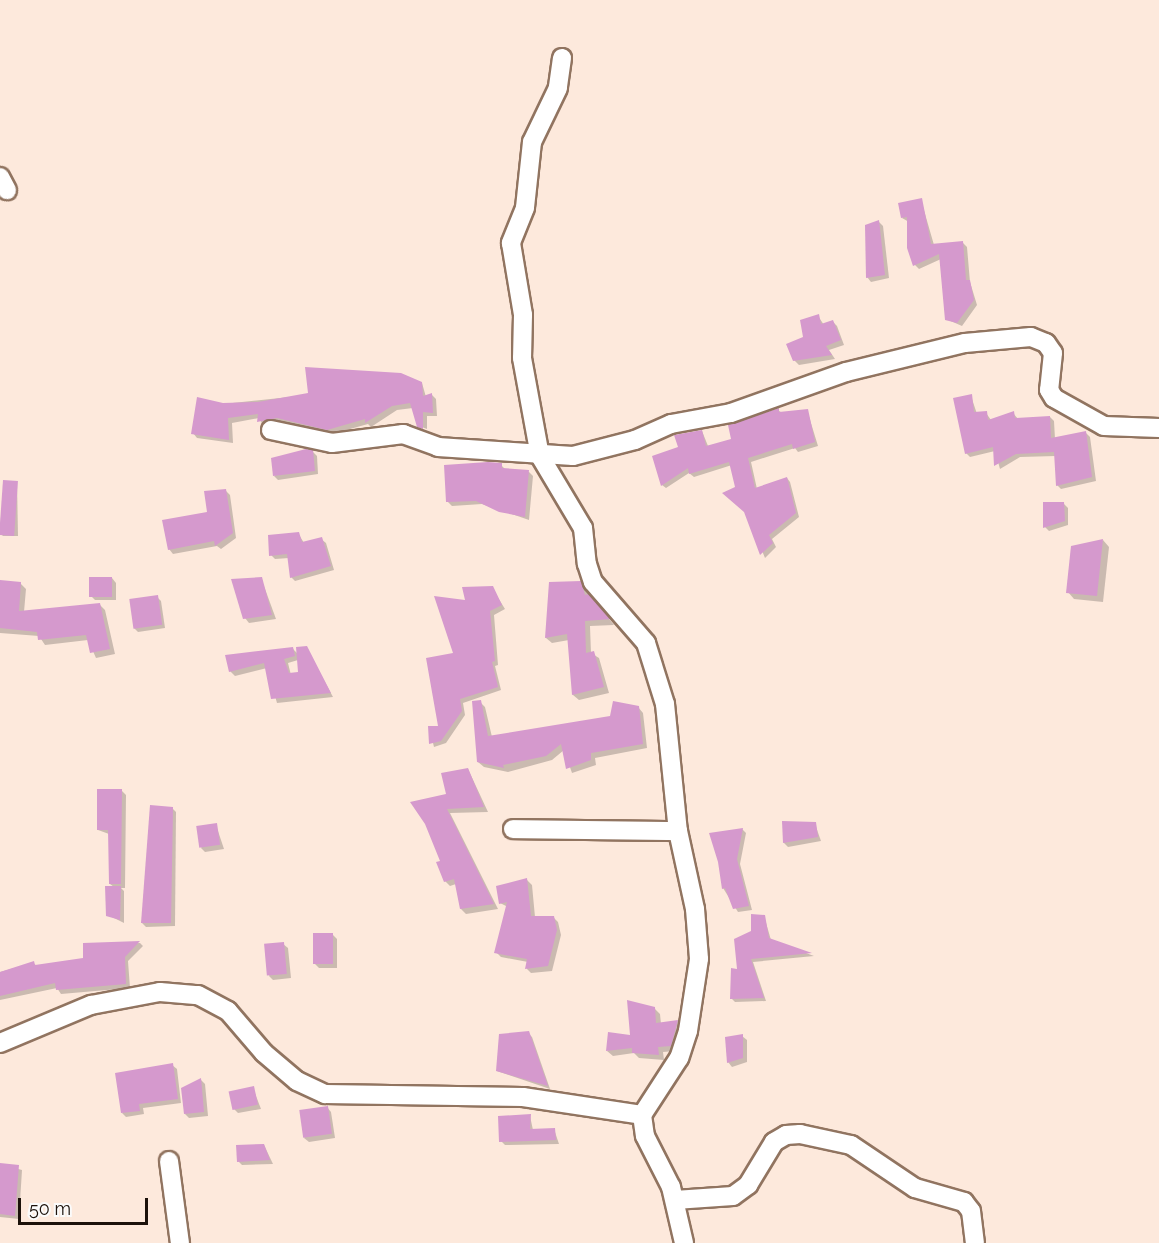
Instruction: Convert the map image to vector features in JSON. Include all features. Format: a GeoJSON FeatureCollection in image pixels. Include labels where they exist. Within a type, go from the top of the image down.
{"type":"FeatureCollection","features":[{"type":"Feature","properties":{"kind":"street"},"geometry":{"type":"LineString","coordinates":[[561,58],[558,88],[532,142],[525,208],[511,243],[523,315],[522,358],[540,456],[583,528],[587,564],[593,582],[646,643],[664,704],[678,831],[695,909],[699,959],[697,986],[679,1058],[642,1115],[645,1136],[675,1200],[684,1243]]}},
{"type":"Feature","properties":{"kind":"street"},"geometry":{"type":"LineString","coordinates":[[271,430],[332,442],[403,434],[438,447],[540,456],[573,456],[604,449],[671,424],[731,413],[846,372],[944,348],[1030,337],[1046,343],[1053,353],[1049,390],[1054,398],[1104,426],[1159,428]]}},
{"type":"Feature","properties":{"kind":"street"},"geometry":{"type":"LineString","coordinates":[[513,829],[678,831]]}},
{"type":"Feature","properties":{"kind":"street"},"geometry":{"type":"LineString","coordinates":[[0,1043],[91,1005],[160,992],[198,995],[228,1011],[264,1053],[297,1081],[325,1094],[523,1097],[584,1110],[642,1115]]}},
{"type":"Feature","properties":{"kind":"street"},"geometry":{"type":"LineString","coordinates":[[675,1200],[733,1196],[748,1185],[774,1143],[786,1136],[800,1134],[851,1145],[915,1188],[964,1202],[971,1211],[975,1243]]}},
{"type":"Feature","properties":{"kind":"street"},"geometry":{"type":"LineString","coordinates":[[169,1161],[180,1243]]}},
{"type":"Feature","properties":{"kind":"building"},"geometry":{"type":"Polygon","coordinates":[[[922,198],[931,244],[963,241],[966,280],[970,280],[974,300],[957,323],[945,320],[939,254],[913,266],[907,248],[907,217],[901,218],[898,203],[922,198]]]}},
{"type":"Feature","properties":{"kind":"building"},"geometry":{"type":"Polygon","coordinates":[[[879,220],[885,275],[866,278],[865,225],[879,220]]]}},
{"type":"Feature","properties":{"kind":"building"},"geometry":{"type":"Polygon","coordinates":[[[819,314],[821,324],[833,320],[841,340],[826,346],[832,355],[793,361],[786,344],[803,337],[800,320],[819,314]]]}},
{"type":"Feature","properties":{"kind":"building"},"geometry":{"type":"Polygon","coordinates":[[[305,367],[401,373],[422,382],[423,396],[432,393],[433,413],[423,412],[423,429],[417,427],[410,403],[392,406],[365,423],[365,419],[327,430],[277,418],[257,422],[258,414],[228,418],[229,440],[191,434],[197,397],[223,403],[258,402],[308,393],[305,367]]]}},
{"type":"Feature","properties":{"kind":"building"},"geometry":{"type":"Polygon","coordinates":[[[972,394],[974,412],[987,411],[988,420],[1014,411],[1015,418],[1050,416],[1051,438],[1086,431],[1092,477],[1056,486],[1054,452],[1016,454],[994,466],[993,447],[965,454],[953,398],[972,394]]]}},
{"type":"Feature","properties":{"kind":"building"},"geometry":{"type":"Polygon","coordinates":[[[779,408],[779,412],[808,409],[815,442],[793,449],[792,444],[748,458],[755,488],[787,477],[796,513],[769,535],[773,543],[760,555],[744,512],[722,493],[735,487],[729,462],[689,474],[688,468],[661,486],[652,456],[678,447],[674,435],[702,430],[706,446],[731,439],[728,425],[779,408]]]}},
{"type":"Feature","properties":{"kind":"building"},"geometry":{"type":"Polygon","coordinates":[[[306,449],[313,450],[315,471],[273,476],[271,458],[306,449]]]}},
{"type":"Feature","properties":{"kind":"building"},"geometry":{"type":"Polygon","coordinates":[[[502,463],[502,468],[529,470],[525,517],[499,512],[476,501],[446,502],[444,465],[502,463]]]}},
{"type":"Feature","properties":{"kind":"building"},"geometry":{"type":"Polygon","coordinates":[[[3,480],[18,481],[14,536],[0,535],[3,480]]]}},
{"type":"Feature","properties":{"kind":"building"},"geometry":{"type":"Polygon","coordinates":[[[226,489],[233,533],[215,546],[214,541],[168,550],[162,520],[207,512],[204,491],[226,489]]]}},
{"type":"Feature","properties":{"kind":"building"},"geometry":{"type":"Polygon","coordinates":[[[1043,502],[1064,502],[1065,521],[1043,528],[1043,502]]]}},
{"type":"Feature","properties":{"kind":"building"},"geometry":{"type":"Polygon","coordinates":[[[299,532],[302,542],[322,537],[331,566],[290,578],[287,554],[269,556],[268,535],[299,532]]]}},
{"type":"Feature","properties":{"kind":"building"},"geometry":{"type":"Polygon","coordinates":[[[1103,539],[1097,596],[1066,593],[1071,546],[1103,539]]]}},
{"type":"Feature","properties":{"kind":"building"},"geometry":{"type":"Polygon","coordinates":[[[89,577],[112,577],[112,597],[89,597],[89,577]]]}},
{"type":"Feature","properties":{"kind":"building"},"geometry":{"type":"Polygon","coordinates":[[[262,577],[272,615],[243,619],[231,579],[262,577]]]}},
{"type":"Feature","properties":{"kind":"building"},"geometry":{"type":"Polygon","coordinates":[[[0,580],[21,582],[19,611],[100,603],[110,649],[90,653],[86,635],[38,640],[37,632],[0,628],[0,580]]]}},
{"type":"Feature","properties":{"kind":"building"},"geometry":{"type":"Polygon","coordinates":[[[581,581],[585,595],[589,594],[611,619],[585,621],[586,653],[594,651],[604,687],[572,695],[567,634],[545,638],[549,582],[581,581]]]}},
{"type":"Feature","properties":{"kind":"building"},"geometry":{"type":"Polygon","coordinates":[[[493,586],[502,605],[490,611],[495,661],[492,662],[498,687],[460,699],[462,711],[441,741],[429,744],[428,726],[438,726],[426,658],[453,653],[434,596],[465,600],[462,587],[493,586]]]}},
{"type":"Feature","properties":{"kind":"building"},"geometry":{"type":"Polygon","coordinates":[[[158,595],[162,625],[133,629],[129,599],[158,595]]]}},
{"type":"Feature","properties":{"kind":"building"},"geometry":{"type":"Polygon","coordinates":[[[307,646],[331,693],[271,699],[264,663],[229,672],[225,655],[293,647],[295,656],[284,659],[289,673],[298,672],[296,647],[307,646]]]}},
{"type":"Feature","properties":{"kind":"building"},"geometry":{"type":"Polygon","coordinates":[[[481,700],[488,736],[610,716],[613,701],[639,706],[643,744],[591,753],[591,760],[566,769],[561,744],[546,756],[503,765],[504,768],[477,762],[472,701],[481,700]]]}},
{"type":"Feature","properties":{"kind":"building"},"geometry":{"type":"Polygon","coordinates":[[[468,768],[484,807],[447,809],[494,904],[460,909],[454,879],[444,882],[436,862],[440,861],[425,824],[410,802],[446,794],[441,773],[468,768]]]}},
{"type":"Feature","properties":{"kind":"building"},"geometry":{"type":"Polygon","coordinates":[[[97,789],[122,789],[121,884],[109,884],[108,830],[97,830],[97,789]]]}},
{"type":"Feature","properties":{"kind":"building"},"geometry":{"type":"Polygon","coordinates":[[[150,805],[173,807],[171,923],[141,923],[150,805]]]}},
{"type":"Feature","properties":{"kind":"building"},"geometry":{"type":"Polygon","coordinates":[[[782,821],[816,822],[818,837],[783,843],[782,821]]]}},
{"type":"Feature","properties":{"kind":"building"},"geometry":{"type":"Polygon","coordinates":[[[217,823],[220,845],[199,848],[196,826],[217,823]]]}},
{"type":"Feature","properties":{"kind":"building"},"geometry":{"type":"Polygon","coordinates":[[[743,828],[737,859],[749,906],[733,909],[725,888],[722,889],[718,862],[709,833],[743,828]]]}},
{"type":"Feature","properties":{"kind":"building"},"geometry":{"type":"Polygon","coordinates":[[[527,878],[531,916],[554,916],[557,930],[548,966],[525,969],[527,959],[494,953],[507,902],[499,904],[496,886],[527,878]]]}},
{"type":"Feature","properties":{"kind":"building"},"geometry":{"type":"Polygon","coordinates":[[[105,886],[121,886],[120,920],[106,916],[105,886]]]}},
{"type":"Feature","properties":{"kind":"building"},"geometry":{"type":"Polygon","coordinates":[[[751,914],[765,915],[769,938],[812,953],[751,959],[764,998],[730,999],[731,968],[737,969],[734,939],[751,931],[751,914]]]}},
{"type":"Feature","properties":{"kind":"building"},"geometry":{"type":"Polygon","coordinates":[[[313,933],[333,933],[333,964],[313,964],[313,933]]]}},
{"type":"Feature","properties":{"kind":"building"},"geometry":{"type":"Polygon","coordinates":[[[140,941],[125,957],[126,984],[56,990],[55,983],[0,996],[0,972],[34,961],[35,965],[83,958],[83,943],[140,941]]]}},
{"type":"Feature","properties":{"kind":"building"},"geometry":{"type":"Polygon","coordinates":[[[284,942],[287,974],[267,976],[264,944],[284,942]]]}},
{"type":"Feature","properties":{"kind":"building"},"geometry":{"type":"Polygon","coordinates":[[[627,1000],[655,1007],[656,1023],[678,1020],[671,1046],[658,1047],[659,1055],[632,1053],[632,1048],[606,1051],[608,1032],[630,1035],[627,1000]]]}},
{"type":"Feature","properties":{"kind":"building"},"geometry":{"type":"Polygon","coordinates":[[[529,1031],[548,1086],[496,1071],[499,1034],[529,1031]]]}},
{"type":"Feature","properties":{"kind":"building"},"geometry":{"type":"Polygon","coordinates":[[[743,1034],[743,1058],[727,1063],[725,1037],[743,1034]]]}},
{"type":"Feature","properties":{"kind":"building"},"geometry":{"type":"Polygon","coordinates":[[[173,1063],[178,1099],[139,1104],[140,1111],[121,1113],[115,1073],[173,1063]]]}},
{"type":"Feature","properties":{"kind":"building"},"geometry":{"type":"Polygon","coordinates":[[[201,1078],[204,1112],[184,1114],[181,1088],[201,1078]]]}},
{"type":"Feature","properties":{"kind":"building"},"geometry":{"type":"Polygon","coordinates":[[[254,1086],[258,1105],[233,1110],[229,1091],[254,1086]]]}},
{"type":"Feature","properties":{"kind":"building"},"geometry":{"type":"Polygon","coordinates":[[[328,1106],[332,1134],[303,1138],[299,1110],[328,1106]]]}},
{"type":"Feature","properties":{"kind":"building"},"geometry":{"type":"Polygon","coordinates":[[[531,1114],[530,1129],[555,1128],[556,1140],[499,1142],[498,1116],[531,1114]]]}},
{"type":"Feature","properties":{"kind":"building"},"geometry":{"type":"Polygon","coordinates":[[[264,1144],[270,1160],[237,1162],[236,1145],[264,1144]]]}},
{"type":"Feature","properties":{"kind":"building"},"geometry":{"type":"Polygon","coordinates":[[[0,1163],[19,1165],[15,1216],[0,1214],[0,1163]]]}}]}
